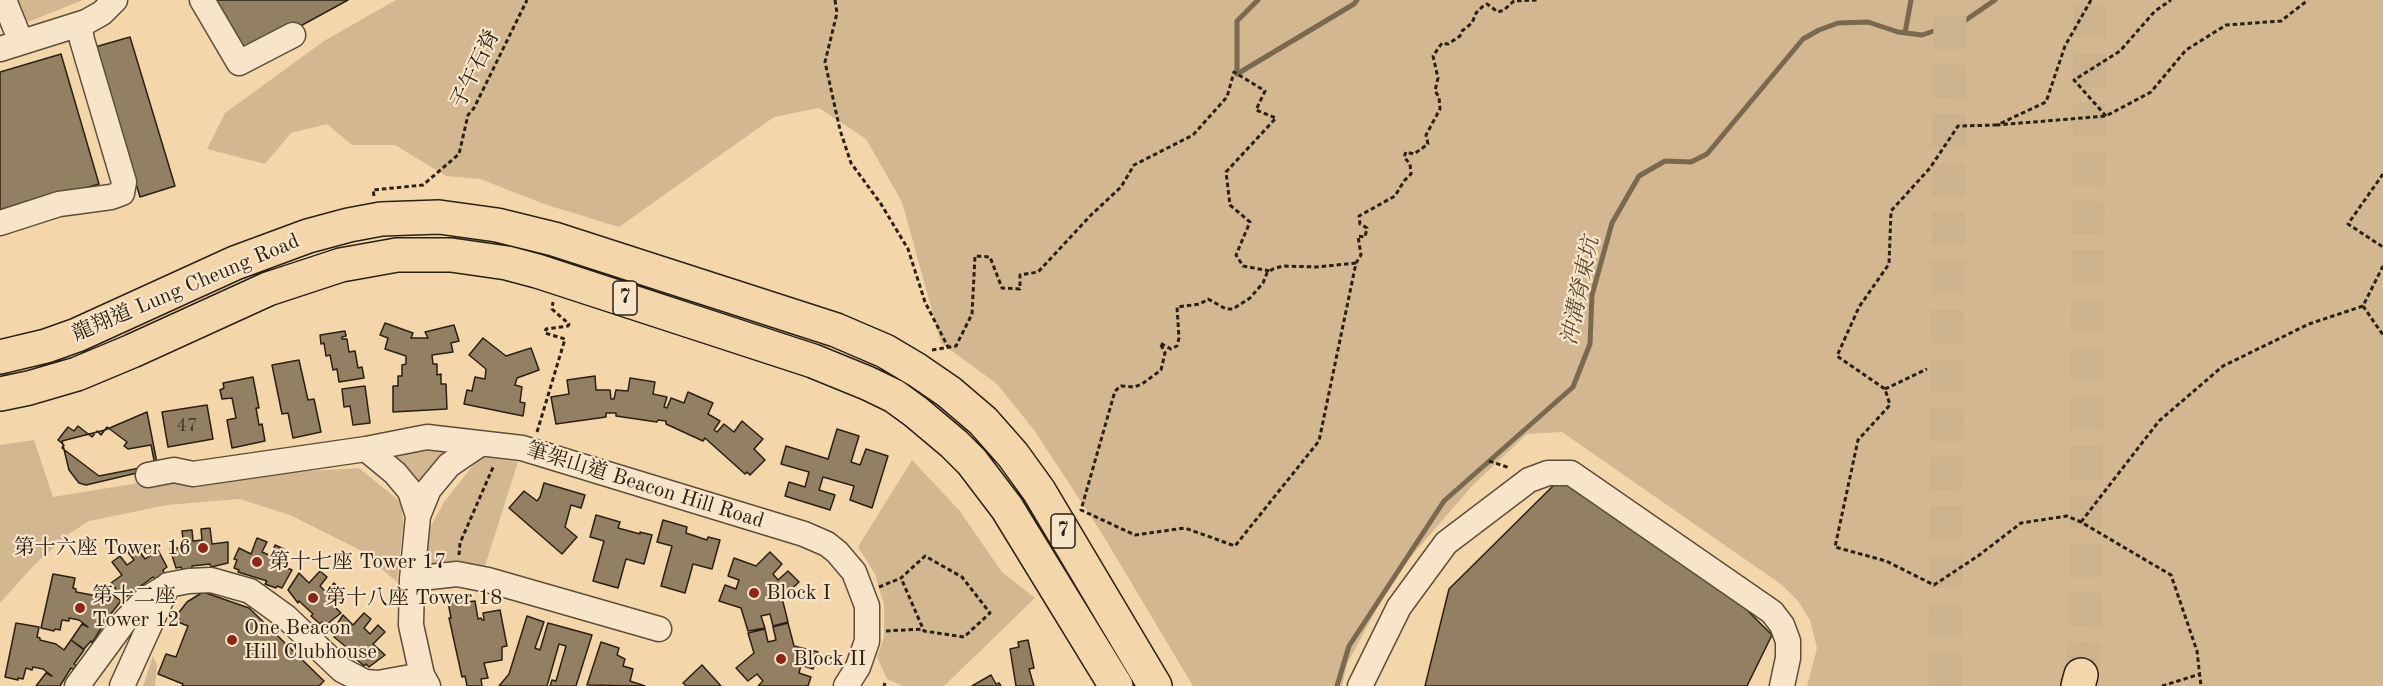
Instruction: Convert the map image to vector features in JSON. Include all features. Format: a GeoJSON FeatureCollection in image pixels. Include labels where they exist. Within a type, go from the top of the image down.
{"type":"FeatureCollection","features":[{"type":"Feature","properties":{"kind":"highway","name":"龍翔道 Lung Cheung Road"},"geometry":{"type":"LineString","coordinates":[[0,357],[46,346],[76,335],[235,263],[308,236],[349,225],[381,219],[439,217],[497,225],[554,239],[836,330],[885,351],[917,369],[949,392],[983,421],[1013,455],[1039,490],[1155,686]]}},
{"type":"Feature","properties":{"kind":"highway","name":"龍翔道 Lung Cheung Road"},"geometry":{"type":"LineString","coordinates":[[0,394],[77,374],[268,289],[341,265],[397,255],[424,254],[477,258],[537,271],[813,360],[894,396],[954,444],[972,462],[1007,508],[1116,686]]}},
{"type":"Feature","properties":{"kind":"street"},"geometry":{"type":"LineString","coordinates":[[4,0],[11,46],[79,24],[102,13],[115,0]]}},
{"type":"Feature","properties":{"kind":"street"},"geometry":{"type":"LineString","coordinates":[[202,0],[240,63],[293,35]]}},
{"type":"Feature","properties":{"kind":"street"},"geometry":{"type":"LineString","coordinates":[[0,223],[59,204],[111,197],[122,193],[124,183],[79,24]]}},
{"type":"Feature","properties":{"kind":"street","name":"筆架山道 Beacon Hill Road"},"geometry":{"type":"LineString","coordinates":[[148,475],[174,470],[193,474],[366,449],[427,437],[522,448],[804,534],[827,544],[854,572],[867,606],[868,684]]}},
{"type":"Feature","properties":{"kind":"street"},"geometry":{"type":"LineString","coordinates":[[77,686],[124,622],[146,599],[168,585],[211,580],[250,591],[286,617],[342,670],[366,682],[425,680],[411,625],[412,579],[418,516],[429,489],[449,465],[480,444]]}},
{"type":"Feature","properties":{"kind":"street"},"geometry":{"type":"LineString","coordinates":[[366,449],[395,473],[410,491],[418,516]]}},
{"type":"Feature","properties":{"kind":"street"},"geometry":{"type":"LineString","coordinates":[[1360,686],[1399,607],[1446,543],[1529,480],[1548,473],[1571,473],[1772,612],[1782,625],[1788,641],[1788,658],[1782,686]]}},
{"type":"Feature","properties":{"kind":"street"},"geometry":{"type":"LineString","coordinates":[[412,579],[458,574],[488,580],[659,629]]}},
{"type":"Feature","properties":{"kind":"street"},"geometry":{"type":"LineString","coordinates":[[122,686],[168,585]]}},
{"type":"Feature","properties":{"kind":"path","name":"子午石脊"},"geometry":{"type":"LineString","coordinates":[[375,201],[373,190],[423,185],[459,154],[468,115],[474,108],[526,0]]}},
{"type":"Feature","properties":{"kind":"path"},"geometry":{"type":"LineString","coordinates":[[835,0],[837,13],[825,62],[840,130],[851,163],[881,204],[908,249],[925,302],[948,348]]}},
{"type":"Feature","properties":{"kind":"path"},"geometry":{"type":"LineString","coordinates":[[1270,271],[1250,298],[1233,309],[1226,309],[1208,299],[1200,304],[1177,307],[1179,338],[1177,346],[1171,348],[1160,343],[1165,353],[1161,370],[1142,384],[1134,387],[1121,386],[1115,391],[1081,510],[1135,535],[1185,528],[1235,546],[1319,441],[1356,263],[1361,255],[1358,236],[1365,237],[1367,228],[1360,224],[1360,216],[1395,196],[1411,174],[1410,164],[1404,157],[1406,152],[1414,154],[1428,144],[1426,135],[1440,109],[1435,91],[1437,78],[1433,59],[1440,44],[1448,45],[1454,41],[1473,21],[1478,9],[1487,4],[1493,6],[1498,12],[1514,1],[1538,0]]}},
{"type":"Feature","properties":{"kind":"path"},"geometry":{"type":"LineString","coordinates":[[1997,125],[2046,102],[2065,46],[2091,0]]}},
{"type":"Feature","properties":{"kind":"path"},"geometry":{"type":"LineString","coordinates":[[2106,116],[2074,80],[2120,51],[2156,11],[2171,0]]}},
{"type":"Feature","properties":{"kind":"path"},"geometry":{"type":"LineString","coordinates":[[2201,686],[2197,651],[2171,575],[2067,516],[2021,523],[1978,556],[1934,585],[1886,561],[1835,547],[1858,440],[1890,405],[1885,389],[1837,356],[1859,307],[1889,264],[1891,211],[1930,168],[1958,126],[2106,116],[2151,92],[2186,50],[2226,25],[2281,21],[2308,0]]}},
{"type":"Feature","properties":{"kind":"path"},"geometry":{"type":"LineString","coordinates":[[927,351],[956,346],[972,314],[975,256],[990,257],[1002,288],[1020,289],[1020,275],[1038,272],[1091,215],[1121,187],[1134,165],[1193,135],[1227,97],[1234,72],[1265,92],[1256,110],[1276,118],[1226,172],[1230,205],[1250,222],[1236,255],[1243,266],[1270,271],[1283,266],[1317,267],[1356,263]]}},
{"type":"Feature","properties":{"kind":"path"},"geometry":{"type":"LineString","coordinates":[[2383,174],[2348,224],[2383,247]]}},
{"type":"Feature","properties":{"kind":"path"},"geometry":{"type":"LineString","coordinates":[[2081,522],[2159,421],[2223,366],[2309,324],[2363,306],[2383,266]]}},
{"type":"Feature","properties":{"kind":"path"},"geometry":{"type":"LineString","coordinates":[[536,433],[565,339],[545,333],[546,329],[569,324],[552,309],[553,303]]}},
{"type":"Feature","properties":{"kind":"path"},"geometry":{"type":"LineString","coordinates":[[2363,306],[2383,335]]}},
{"type":"Feature","properties":{"kind":"path"},"geometry":{"type":"LineString","coordinates":[[1885,389],[1927,369]]}},
{"type":"Feature","properties":{"kind":"path"},"geometry":{"type":"LineString","coordinates":[[1489,461],[1513,469]]}},
{"type":"Feature","properties":{"kind":"path"},"geometry":{"type":"LineString","coordinates":[[460,543],[494,467]]}},
{"type":"Feature","properties":{"kind":"path"},"geometry":{"type":"LineString","coordinates":[[877,588],[901,578],[925,556],[962,577],[990,613],[964,637],[923,629],[885,631]]}},
{"type":"Feature","properties":{"kind":"path"},"geometry":{"type":"LineString","coordinates":[[901,578],[923,629]]}},
{"type":"Feature","properties":{"kind":"path"},"geometry":{"type":"LineString","coordinates":[[2162,686],[2200,674]]}},
{"type":"Feature","properties":{"kind":"shaded area"},"geometry":{"type":"Polygon","coordinates":[[[18,0],[83,0],[28,22],[18,0]]]}},
{"type":"Feature","properties":{"kind":"shaded area"},"geometry":{"type":"Polygon","coordinates":[[[396,0],[2383,0],[2383,686],[1807,686],[1817,648],[1810,620],[1798,601],[1782,585],[1562,432],[1527,434],[1473,485],[1395,575],[1347,664],[1342,686],[1193,686],[1101,532],[1034,430],[997,384],[941,343],[902,202],[866,139],[819,108],[774,117],[619,227],[547,205],[480,179],[446,176],[395,145],[352,145],[327,124],[291,133],[265,164],[207,149],[225,113],[324,41],[396,0]]]}},
{"type":"Feature","properties":{"kind":"shaded area"},"geometry":{"type":"Polygon","coordinates":[[[34,440],[53,497],[163,479],[224,483],[276,473],[359,468],[402,503],[403,524],[397,582],[360,550],[290,515],[239,499],[167,505],[89,521],[69,534],[35,564],[0,603],[0,445],[34,440]]]}},
{"type":"Feature","properties":{"kind":"shaded area"},"geometry":{"type":"Polygon","coordinates":[[[455,446],[422,487],[386,451],[455,446]]]}},
{"type":"Feature","properties":{"kind":"shaded area"},"geometry":{"type":"Polygon","coordinates":[[[480,457],[518,462],[484,569],[419,572],[423,544],[431,526],[444,502],[480,457]]]}},
{"type":"Feature","properties":{"kind":"shaded area"},"geometry":{"type":"Polygon","coordinates":[[[912,460],[959,510],[1002,572],[1035,598],[944,686],[903,686],[887,679],[877,657],[884,637],[884,605],[875,574],[858,547],[912,460]]]}},
{"type":"Feature","properties":{"kind":"shaded area"},"geometry":{"type":"Polygon","coordinates":[[[153,656],[157,665],[155,686],[143,686],[153,656]]]}},
{"type":"Feature","properties":{"kind":"building"},"geometry":{"type":"Polygon","coordinates":[[[208,0],[348,0],[240,59],[208,0]]]}},
{"type":"Feature","properties":{"kind":"building"},"geometry":{"type":"Polygon","coordinates":[[[130,37],[175,186],[140,197],[95,47],[130,37]]]}},
{"type":"Feature","properties":{"kind":"building"},"geometry":{"type":"Polygon","coordinates":[[[61,54],[99,184],[0,213],[0,72],[61,54]]]}},
{"type":"Feature","properties":{"kind":"building"},"geometry":{"type":"Polygon","coordinates":[[[385,323],[413,333],[411,338],[428,338],[425,332],[454,325],[459,341],[451,343],[453,352],[432,355],[433,364],[437,364],[437,375],[441,374],[441,384],[446,384],[447,409],[393,412],[393,386],[398,386],[398,376],[402,376],[402,365],[406,364],[406,356],[385,349],[388,338],[380,335],[385,323]]]}},
{"type":"Feature","properties":{"kind":"building"},"geometry":{"type":"Polygon","coordinates":[[[345,331],[346,336],[342,339],[347,339],[349,352],[355,351],[358,368],[362,367],[364,378],[339,382],[337,369],[333,370],[330,355],[326,356],[320,335],[345,331]]]}},
{"type":"Feature","properties":{"kind":"building"},"geometry":{"type":"Polygon","coordinates":[[[483,338],[506,356],[531,348],[539,370],[517,378],[515,385],[522,387],[520,402],[525,403],[523,416],[464,404],[467,390],[472,391],[475,377],[485,379],[486,369],[469,355],[483,338]]]}},
{"type":"Feature","properties":{"kind":"building"},"geometry":{"type":"Polygon","coordinates":[[[299,360],[308,400],[314,399],[321,432],[293,438],[288,413],[282,414],[272,365],[299,360]]]}},
{"type":"Feature","properties":{"kind":"building"},"geometry":{"type":"Polygon","coordinates":[[[595,376],[596,390],[610,390],[611,399],[614,399],[616,390],[628,391],[630,378],[655,382],[653,394],[667,397],[664,407],[667,408],[671,398],[684,403],[688,392],[713,403],[708,414],[720,421],[714,430],[717,432],[724,424],[734,432],[742,421],[763,439],[754,449],[765,460],[750,475],[747,472],[745,474],[705,438],[703,441],[666,424],[666,421],[658,420],[657,422],[606,413],[606,417],[556,424],[551,397],[569,394],[567,380],[595,376]]]}},
{"type":"Feature","properties":{"kind":"building"},"geometry":{"type":"Polygon","coordinates":[[[253,377],[259,408],[256,408],[259,425],[262,424],[265,441],[232,448],[227,420],[236,418],[232,398],[222,399],[220,390],[224,388],[223,383],[253,377]]]}},
{"type":"Feature","properties":{"kind":"building"},"geometry":{"type":"Polygon","coordinates":[[[365,386],[370,423],[353,425],[350,406],[344,407],[342,389],[365,386]]]}},
{"type":"Feature","properties":{"kind":"building"},"geometry":{"type":"Polygon","coordinates":[[[207,405],[213,439],[168,447],[162,412],[207,405]]]}},
{"type":"Feature","properties":{"kind":"building"},"geometry":{"type":"Polygon","coordinates":[[[147,412],[158,468],[86,485],[79,483],[69,470],[62,441],[105,430],[147,412]]]}},
{"type":"Feature","properties":{"kind":"building"},"geometry":{"type":"Polygon","coordinates":[[[78,426],[92,437],[97,431],[101,435],[107,427],[127,442],[124,446],[128,449],[151,445],[155,465],[99,476],[62,448],[64,445],[58,440],[68,427],[74,431],[78,426]]]}},
{"type":"Feature","properties":{"kind":"building"},"geometry":{"type":"Polygon","coordinates":[[[837,429],[859,436],[851,462],[860,465],[866,449],[888,456],[872,508],[850,500],[854,486],[823,477],[819,490],[835,495],[830,510],[785,496],[789,482],[805,487],[809,472],[781,464],[786,446],[828,459],[837,429]]]}},
{"type":"Feature","properties":{"kind":"building"},"geometry":{"type":"Polygon","coordinates":[[[1558,481],[1614,509],[1726,589],[1772,635],[1747,686],[1425,686],[1449,589],[1558,481]]]}},
{"type":"Feature","properties":{"kind":"building"},"geometry":{"type":"Polygon","coordinates":[[[544,483],[585,495],[581,508],[571,505],[565,527],[577,537],[562,554],[509,508],[524,491],[537,501],[544,483]]]}},
{"type":"Feature","properties":{"kind":"building"},"geometry":{"type":"Polygon","coordinates":[[[596,515],[620,522],[618,528],[652,535],[644,564],[626,559],[618,588],[593,581],[604,541],[590,537],[596,515]]]}},
{"type":"Feature","properties":{"kind":"building"},"geometry":{"type":"Polygon","coordinates":[[[663,520],[687,527],[686,533],[707,540],[708,537],[720,540],[712,569],[693,564],[685,593],[661,586],[672,546],[657,542],[663,520]]]}},
{"type":"Feature","properties":{"kind":"building","name":"第十六座 Tower 16"},"geometry":{"type":"Polygon","coordinates":[[[210,528],[212,544],[228,542],[228,563],[211,567],[210,564],[192,566],[192,569],[182,570],[181,567],[176,568],[170,549],[184,547],[182,531],[192,530],[193,541],[202,540],[201,529],[210,528]]]}},
{"type":"Feature","properties":{"kind":"building","name":"第十七座 Tower 17"},"geometry":{"type":"Polygon","coordinates":[[[257,538],[267,542],[262,552],[271,556],[275,545],[284,549],[278,564],[292,570],[282,588],[265,584],[267,581],[238,572],[239,570],[234,568],[237,560],[234,559],[239,548],[251,554],[257,538]]]}},
{"type":"Feature","properties":{"kind":"building"},"geometry":{"type":"Polygon","coordinates":[[[135,545],[145,559],[158,550],[167,567],[163,570],[164,573],[155,579],[153,577],[138,588],[139,590],[125,597],[111,583],[122,575],[112,562],[120,556],[127,565],[134,560],[127,551],[135,545]]]}},
{"type":"Feature","properties":{"kind":"building","name":"Block I"},"geometry":{"type":"Polygon","coordinates":[[[770,552],[782,564],[773,574],[778,580],[788,571],[799,582],[782,598],[788,622],[773,626],[770,614],[761,616],[765,628],[748,631],[741,608],[719,601],[725,585],[736,589],[739,580],[728,576],[734,558],[756,566],[770,552]]]}},
{"type":"Feature","properties":{"kind":"building","name":"第十八座 Tower 18"},"geometry":{"type":"Polygon","coordinates":[[[320,571],[327,577],[320,586],[326,592],[334,583],[341,590],[330,602],[341,613],[326,625],[322,622],[320,624],[311,616],[313,614],[299,601],[298,603],[288,590],[299,573],[309,583],[320,571]]]}},
{"type":"Feature","properties":{"kind":"building","name":"第十二座 Tower 12"},"geometry":{"type":"Polygon","coordinates":[[[53,574],[75,578],[73,588],[76,592],[92,595],[100,601],[108,591],[121,601],[110,615],[113,617],[110,621],[107,619],[92,643],[91,641],[84,649],[71,640],[82,624],[88,627],[79,620],[69,618],[69,621],[62,620],[60,630],[41,628],[53,574]]]}},
{"type":"Feature","properties":{"kind":"building","name":"One Beacon Hill Clubhouse"},"geometry":{"type":"Polygon","coordinates":[[[203,592],[249,608],[324,681],[319,686],[182,686],[183,684],[158,674],[166,654],[176,657],[188,626],[173,620],[187,602],[203,592]]]}},
{"type":"Feature","properties":{"kind":"building"},"geometry":{"type":"Polygon","coordinates":[[[466,598],[467,602],[475,601],[478,619],[484,620],[483,613],[500,610],[507,646],[502,647],[502,660],[484,663],[488,678],[481,679],[482,686],[467,686],[465,676],[462,677],[449,618],[451,618],[448,602],[466,598]]]}},
{"type":"Feature","properties":{"kind":"building"},"geometry":{"type":"Polygon","coordinates":[[[364,613],[371,619],[364,628],[370,634],[378,625],[385,632],[373,644],[385,655],[369,667],[366,664],[364,666],[355,658],[357,656],[334,637],[336,635],[332,632],[343,615],[353,625],[364,613]]]}},
{"type":"Feature","properties":{"kind":"building"},"geometry":{"type":"Polygon","coordinates":[[[527,616],[544,622],[535,648],[540,650],[548,623],[592,635],[576,686],[550,686],[552,680],[556,681],[566,646],[559,644],[547,686],[499,686],[509,674],[527,616]]]}},
{"type":"Feature","properties":{"kind":"building"},"geometry":{"type":"Polygon","coordinates":[[[16,623],[39,627],[37,637],[40,640],[56,644],[64,650],[71,640],[84,650],[74,664],[77,666],[74,670],[71,668],[60,686],[36,686],[46,673],[52,676],[43,669],[33,667],[32,670],[26,668],[23,679],[5,677],[16,623]]]}},
{"type":"Feature","properties":{"kind":"building","name":"Block II"},"geometry":{"type":"Polygon","coordinates":[[[788,623],[794,646],[818,652],[813,669],[801,665],[799,673],[811,677],[808,686],[758,686],[763,681],[757,674],[748,681],[736,668],[754,653],[748,633],[765,629],[768,642],[776,640],[773,627],[788,623]]]}},
{"type":"Feature","properties":{"kind":"building"},"geometry":{"type":"Polygon","coordinates":[[[1028,640],[1034,668],[1029,669],[1034,686],[1016,686],[1010,649],[1019,647],[1018,642],[1028,640]]]}},
{"type":"Feature","properties":{"kind":"building"},"geometry":{"type":"Polygon","coordinates":[[[601,642],[619,648],[617,655],[625,659],[623,666],[633,669],[630,681],[645,686],[587,685],[601,642]]]}},
{"type":"Feature","properties":{"kind":"building"},"geometry":{"type":"Polygon","coordinates":[[[702,665],[721,686],[686,686],[683,683],[702,665]]]}},
{"type":"Feature","properties":{"kind":"building"},"geometry":{"type":"Polygon","coordinates":[[[991,675],[996,684],[999,683],[1001,686],[972,686],[991,675]]]}},
{"type":"Feature","properties":{"kind":"waterway"},"geometry":{"type":"LineString","coordinates":[[1237,74],[1237,21],[1258,0]]}},
{"type":"Feature","properties":{"kind":"waterway"},"geometry":{"type":"LineString","coordinates":[[1237,74],[1354,4],[1357,0]]}},
{"type":"Feature","properties":{"kind":"waterway"},"geometry":{"type":"LineString","coordinates":[[1905,33],[1911,0]]}},
{"type":"Feature","properties":{"kind":"waterway","name":"沖溝脊東坑"},"geometry":{"type":"LineString","coordinates":[[1337,686],[1349,646],[1444,501],[1573,387],[1590,344],[1592,295],[1612,223],[1639,176],[1665,161],[1691,162],[1707,154],[1803,39],[1819,30],[1838,23],[1868,22],[1898,32],[1922,35],[1966,20],[1995,0]]}},
{"type":"Feature","properties":{"kind":"tunnel"},"geometry":{"type":"LineString","coordinates":[[1945,686],[1950,0]]}},
{"type":"Feature","properties":{"kind":"tunnel"},"geometry":{"type":"LineString","coordinates":[[2081,675],[2085,637],[2090,0]]}},
{"type":"Feature","properties":{"kind":"place","name":"第十六座 Tower 16"},"geometry":{"type":"Point","coordinates":[203,548]}},
{"type":"Feature","properties":{"kind":"place","name":"第十七座 Tower 17"},"geometry":{"type":"Point","coordinates":[257,562]}},
{"type":"Feature","properties":{"kind":"place","name":"Block I"},"geometry":{"type":"Point","coordinates":[754,593]}},
{"type":"Feature","properties":{"kind":"place","name":"第十八座 Tower 18"},"geometry":{"type":"Point","coordinates":[313,598]}},
{"type":"Feature","properties":{"kind":"place","name":"第十二座 Tower 12"},"geometry":{"type":"Point","coordinates":[80,608]}},
{"type":"Feature","properties":{"kind":"place","name":"One Beacon Hill Clubhouse"},"geometry":{"type":"Point","coordinates":[232,640]}},
{"type":"Feature","properties":{"kind":"place","name":"Block II"},"geometry":{"type":"Point","coordinates":[781,659]}}]}
